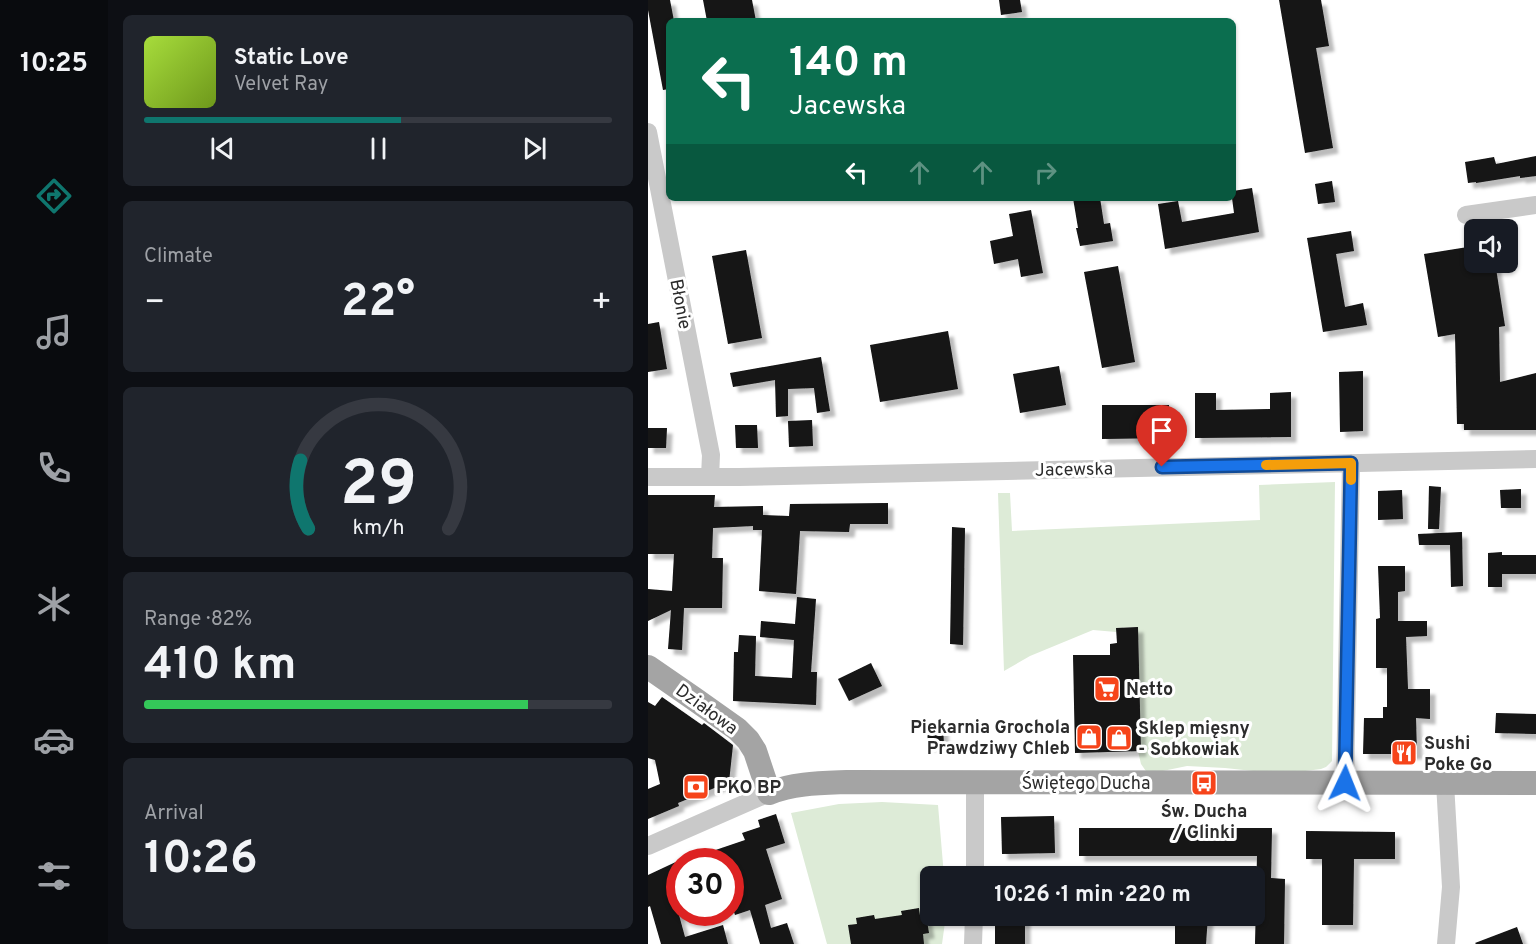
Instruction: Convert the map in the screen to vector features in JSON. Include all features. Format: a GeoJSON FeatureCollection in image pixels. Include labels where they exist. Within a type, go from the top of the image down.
{"type":"FeatureCollection","features":[{"type":"Feature","properties":{"kind":"main road","name":"Działowa"},"geometry":{"type":"LineString","coordinates":[[648,668],[728,723],[748,740],[755,751],[769,793]]}},
{"type":"Feature","properties":{"kind":"main road","name":"Świętego Ducha"},"geometry":{"type":"LineString","coordinates":[[769,793],[786,787],[823,783],[1536,783]]}},
{"type":"Feature","properties":{"kind":"street","name":"Błonie"},"geometry":{"type":"LineString","coordinates":[[648,132],[711,455],[710,477]]}},
{"type":"Feature","properties":{"kind":"street"},"geometry":{"type":"LineString","coordinates":[[1466,215],[1536,205]]}},
{"type":"Feature","properties":{"kind":"street","name":"Jacewska"},"geometry":{"type":"LineString","coordinates":[[648,477],[1536,459]]}},
{"type":"Feature","properties":{"kind":"street"},"geometry":{"type":"LineString","coordinates":[[1345,783],[1351,463]]}},
{"type":"Feature","properties":{"kind":"street"},"geometry":{"type":"LineString","coordinates":[[975,783],[975,866]]}},
{"type":"Feature","properties":{"kind":"street"},"geometry":{"type":"LineString","coordinates":[[1445,783],[1451,887],[1446,944]]}},
{"type":"Feature","properties":{"kind":"street","name":"Świętego Ducha"},"geometry":{"type":"LineString","coordinates":[[648,846],[769,793]]}},
{"type":"Feature","properties":{"kind":"street"},"geometry":{"type":"LineString","coordinates":[[973,944],[974,926]]}},
{"type":"Feature","properties":{"kind":"green space"},"geometry":{"type":"Polygon","coordinates":[[[1335,482],[1332,761],[1326,767],[1282,774],[1187,766],[1148,774],[1141,764],[1138,751],[1141,751],[1138,627],[1116,628],[1116,632],[1093,630],[1030,656],[1004,671],[998,493],[1010,493],[1012,531],[1260,520],[1259,485],[1335,482]]]}},
{"type":"Feature","properties":{"kind":"green space"},"geometry":{"type":"Polygon","coordinates":[[[882,802],[938,805],[943,866],[920,866],[920,926],[944,926],[942,944],[827,944],[791,813],[839,804],[882,802]]]}},
{"type":"Feature","properties":{"kind":"building"},"geometry":{"type":"Polygon","coordinates":[[[648,0],[670,0],[673,18],[666,18],[666,90],[663,90],[648,0]]]}},
{"type":"Feature","properties":{"kind":"building"},"geometry":{"type":"Polygon","coordinates":[[[703,0],[752,0],[755,18],[706,18],[703,0]]]}},
{"type":"Feature","properties":{"kind":"building"},"geometry":{"type":"Polygon","coordinates":[[[999,0],[1020,0],[1022,12],[1001,15],[999,0]]]}},
{"type":"Feature","properties":{"kind":"building"},"geometry":{"type":"Polygon","coordinates":[[[1279,0],[1321,0],[1329,46],[1316,48],[1333,148],[1305,153],[1279,0]]]}},
{"type":"Feature","properties":{"kind":"building"},"geometry":{"type":"Polygon","coordinates":[[[1536,156],[1536,176],[1468,183],[1465,162],[1494,157],[1496,164],[1536,156]]]}},
{"type":"Feature","properties":{"kind":"building"},"geometry":{"type":"Polygon","coordinates":[[[1332,181],[1335,202],[1318,204],[1315,184],[1332,181]]]}},
{"type":"Feature","properties":{"kind":"building"},"geometry":{"type":"Polygon","coordinates":[[[1252,188],[1259,232],[1165,249],[1158,204],[1178,201],[1182,222],[1234,213],[1232,201],[1236,201],[1236,191],[1252,188]]]}},
{"type":"Feature","properties":{"kind":"building"},"geometry":{"type":"Polygon","coordinates":[[[1074,201],[1100,201],[1104,224],[1110,223],[1113,241],[1080,246],[1076,228],[1078,228],[1074,201]]]}},
{"type":"Feature","properties":{"kind":"building"},"geometry":{"type":"Polygon","coordinates":[[[1031,210],[1043,273],[1021,277],[1018,259],[994,264],[990,241],[1013,236],[1009,214],[1031,210]]]}},
{"type":"Feature","properties":{"kind":"building"},"geometry":{"type":"Polygon","coordinates":[[[1351,231],[1354,251],[1336,254],[1345,307],[1363,303],[1367,325],[1323,332],[1307,238],[1351,231]]]}},
{"type":"Feature","properties":{"kind":"building"},"geometry":{"type":"Polygon","coordinates":[[[1464,248],[1464,273],[1497,273],[1505,326],[1499,327],[1500,382],[1536,373],[1536,430],[1464,430],[1464,424],[1457,424],[1455,334],[1438,337],[1424,254],[1464,248]]]}},
{"type":"Feature","properties":{"kind":"building"},"geometry":{"type":"Polygon","coordinates":[[[746,250],[762,338],[728,344],[712,256],[746,250]]]}},
{"type":"Feature","properties":{"kind":"building"},"geometry":{"type":"Polygon","coordinates":[[[1118,266],[1135,362],[1102,368],[1084,272],[1118,266]]]}},
{"type":"Feature","properties":{"kind":"building"},"geometry":{"type":"Polygon","coordinates":[[[659,322],[667,369],[648,372],[648,324],[659,322]]]}},
{"type":"Feature","properties":{"kind":"building"},"geometry":{"type":"Polygon","coordinates":[[[948,331],[958,389],[880,402],[870,345],[948,331]]]}},
{"type":"Feature","properties":{"kind":"building"},"geometry":{"type":"Polygon","coordinates":[[[821,357],[830,411],[817,413],[814,388],[788,389],[788,416],[776,417],[775,380],[733,387],[730,373],[821,357]]]}},
{"type":"Feature","properties":{"kind":"building"},"geometry":{"type":"Polygon","coordinates":[[[1059,366],[1066,405],[1020,413],[1013,374],[1059,366]]]}},
{"type":"Feature","properties":{"kind":"building"},"geometry":{"type":"Polygon","coordinates":[[[1363,371],[1363,431],[1340,432],[1339,372],[1363,371]]]}},
{"type":"Feature","properties":{"kind":"building"},"geometry":{"type":"Polygon","coordinates":[[[1291,392],[1291,437],[1195,438],[1195,393],[1216,393],[1216,410],[1270,409],[1270,393],[1291,392]]]}},
{"type":"Feature","properties":{"kind":"building"},"geometry":{"type":"Polygon","coordinates":[[[1102,405],[1169,405],[1170,438],[1102,439],[1102,405]]]}},
{"type":"Feature","properties":{"kind":"building"},"geometry":{"type":"Polygon","coordinates":[[[812,420],[813,446],[789,447],[788,421],[812,420]]]}},
{"type":"Feature","properties":{"kind":"building"},"geometry":{"type":"Polygon","coordinates":[[[735,425],[757,425],[758,448],[736,448],[735,425]]]}},
{"type":"Feature","properties":{"kind":"building"},"geometry":{"type":"Polygon","coordinates":[[[648,428],[667,428],[666,448],[648,448],[648,428]]]}},
{"type":"Feature","properties":{"kind":"building"},"geometry":{"type":"Polygon","coordinates":[[[1429,486],[1441,487],[1439,529],[1428,529],[1429,486]]]}},
{"type":"Feature","properties":{"kind":"building"},"geometry":{"type":"Polygon","coordinates":[[[1521,489],[1521,508],[1501,508],[1500,490],[1521,489]]]}},
{"type":"Feature","properties":{"kind":"building"},"geometry":{"type":"Polygon","coordinates":[[[1402,490],[1403,519],[1378,520],[1378,491],[1402,490]]]}},
{"type":"Feature","properties":{"kind":"building"},"geometry":{"type":"Polygon","coordinates":[[[648,495],[715,495],[714,507],[763,506],[763,515],[789,516],[790,504],[888,503],[888,524],[850,524],[849,532],[800,531],[796,594],[759,591],[762,530],[753,530],[753,526],[713,528],[712,558],[723,558],[722,608],[684,608],[682,650],[668,649],[671,610],[648,621],[648,589],[672,591],[674,554],[648,554],[648,495]]]}},
{"type":"Feature","properties":{"kind":"building"},"geometry":{"type":"Polygon","coordinates":[[[952,527],[965,528],[963,645],[950,644],[952,527]]]}},
{"type":"Feature","properties":{"kind":"building"},"geometry":{"type":"Polygon","coordinates":[[[1462,532],[1463,586],[1451,587],[1450,545],[1419,545],[1418,534],[1462,532]]]}},
{"type":"Feature","properties":{"kind":"building"},"geometry":{"type":"Polygon","coordinates":[[[1502,552],[1502,555],[1536,555],[1536,574],[1502,574],[1502,587],[1488,587],[1488,553],[1502,552]]]}},
{"type":"Feature","properties":{"kind":"building"},"geometry":{"type":"Polygon","coordinates":[[[1378,566],[1405,566],[1405,591],[1398,592],[1398,621],[1427,621],[1427,636],[1406,637],[1408,689],[1430,689],[1430,719],[1416,718],[1417,754],[1363,754],[1364,718],[1383,718],[1383,707],[1387,707],[1387,668],[1376,668],[1376,619],[1380,618],[1378,566]]]}},
{"type":"Feature","properties":{"kind":"building"},"geometry":{"type":"Polygon","coordinates":[[[797,597],[816,599],[811,672],[817,672],[816,705],[733,701],[734,652],[738,652],[739,635],[756,636],[755,676],[792,678],[794,640],[760,637],[761,621],[795,624],[797,597]]]}},
{"type":"Feature","properties":{"kind":"building","name":"Netto"},"geometry":{"type":"Polygon","coordinates":[[[1138,627],[1141,751],[1075,753],[1073,655],[1110,655],[1110,644],[1117,643],[1116,628],[1138,627]]]}},
{"type":"Feature","properties":{"kind":"building"},"geometry":{"type":"Polygon","coordinates":[[[871,663],[882,686],[849,701],[838,679],[871,663]]]}},
{"type":"Feature","properties":{"kind":"building"},"geometry":{"type":"Polygon","coordinates":[[[662,697],[702,725],[704,723],[733,745],[729,782],[678,803],[679,806],[648,819],[648,789],[660,784],[655,760],[648,758],[648,702],[655,706],[662,697]]]}},
{"type":"Feature","properties":{"kind":"building"},"geometry":{"type":"Polygon","coordinates":[[[1496,713],[1536,714],[1536,734],[1495,733],[1496,713]]]}},
{"type":"Feature","properties":{"kind":"building"},"geometry":{"type":"Polygon","coordinates":[[[943,726],[944,745],[928,746],[927,727],[943,726]]]}},
{"type":"Feature","properties":{"kind":"building"},"geometry":{"type":"Polygon","coordinates":[[[776,814],[785,843],[766,849],[782,899],[765,905],[771,928],[787,923],[794,944],[760,944],[750,910],[744,912],[744,848],[721,848],[745,840],[742,833],[760,827],[758,820],[776,814]]]}},
{"type":"Feature","properties":{"kind":"building"},"geometry":{"type":"Polygon","coordinates":[[[1054,816],[1055,853],[1002,854],[1001,817],[1054,816]]]}},
{"type":"Feature","properties":{"kind":"building"},"geometry":{"type":"Polygon","coordinates":[[[1079,828],[1272,828],[1271,878],[1285,879],[1284,944],[1255,944],[1255,926],[1265,926],[1265,866],[1257,866],[1257,856],[1079,856],[1079,828]]]}},
{"type":"Feature","properties":{"kind":"building"},"geometry":{"type":"Polygon","coordinates":[[[1306,831],[1395,832],[1395,859],[1354,859],[1353,925],[1322,925],[1322,859],[1306,859],[1306,831]]]}},
{"type":"Feature","properties":{"kind":"building"},"geometry":{"type":"Polygon","coordinates":[[[666,867],[666,926],[682,926],[685,937],[723,926],[728,944],[661,944],[650,906],[648,907],[648,875],[666,867]]]}},
{"type":"Feature","properties":{"kind":"building"},"geometry":{"type":"Polygon","coordinates":[[[919,908],[920,926],[928,926],[929,933],[923,934],[924,944],[851,944],[848,925],[857,924],[856,918],[874,915],[875,919],[902,915],[901,911],[919,908]]]}},
{"type":"Feature","properties":{"kind":"building"},"geometry":{"type":"Polygon","coordinates":[[[995,926],[1025,926],[1025,944],[995,944],[995,926]]]}},
{"type":"Feature","properties":{"kind":"building"},"geometry":{"type":"Polygon","coordinates":[[[1175,926],[1207,926],[1206,944],[1175,944],[1175,926]]]}},
{"type":"Feature","properties":{"kind":"building"},"geometry":{"type":"Polygon","coordinates":[[[1517,927],[1523,944],[1475,943],[1517,927]]]}},
{"type":"Feature","properties":{"kind":"slow traffic"},"geometry":{"type":"LineString","coordinates":[[1266,465],[1351,463],[1351,480]]}},
{"type":"Feature","properties":{"kind":"place","name":"Netto"},"geometry":{"type":"Point","coordinates":[1107,689]}},
{"type":"Feature","properties":{"kind":"place","name":"Piekarnia Grochola Prawdziwy Chleb"},"geometry":{"type":"Point","coordinates":[1089,737]}},
{"type":"Feature","properties":{"kind":"place","name":"Sklep mięsny - Sobkowiak"},"geometry":{"type":"Point","coordinates":[1119,738]}},
{"type":"Feature","properties":{"kind":"place","name":"Sushi Poke Go"},"geometry":{"type":"Point","coordinates":[1404,753]}},
{"type":"Feature","properties":{"kind":"place","name":"Św. Ducha / Glinki"},"geometry":{"type":"Point","coordinates":[1204,783]}},
{"type":"Feature","properties":{"kind":"place","name":"PKO BP"},"geometry":{"type":"Point","coordinates":[696,787]}},
{"type":"Feature","properties":{"kind":"route"},"geometry":{"type":"LineString","coordinates":[[1162,467],[1351,463],[1345,783]]}}]}
